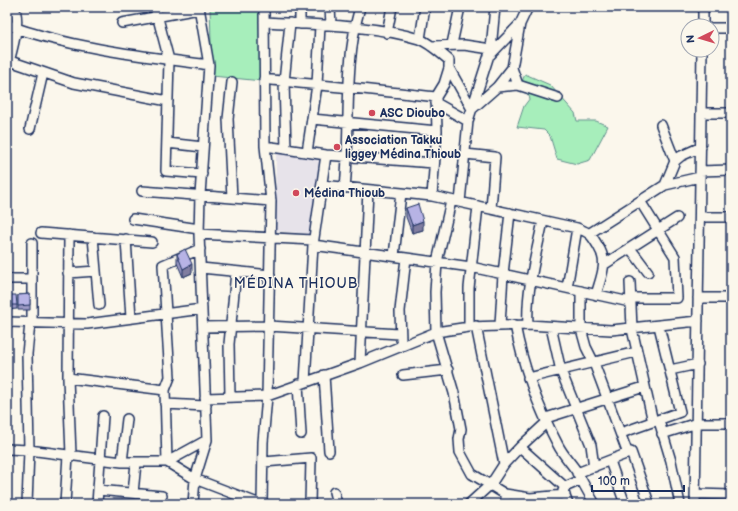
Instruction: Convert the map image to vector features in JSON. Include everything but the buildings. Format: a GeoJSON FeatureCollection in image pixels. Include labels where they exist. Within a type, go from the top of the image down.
{"type":"FeatureCollection","features":[{"type":"Feature","properties":{"kind":"street"},"geometry":{"type":"LineString","coordinates":[[7,70],[12,27],[16,12],[13,7]]}},
{"type":"Feature","properties":{"kind":"street"},"geometry":{"type":"LineString","coordinates":[[155,7],[169,60],[166,171],[202,174]]}},
{"type":"Feature","properties":{"kind":"street"},"geometry":{"type":"LineString","coordinates":[[167,462],[195,480],[261,504],[264,462],[263,442],[267,396],[271,238],[271,201],[265,146],[264,7]]}},
{"type":"Feature","properties":{"kind":"street"},"geometry":{"type":"LineString","coordinates":[[300,7],[300,24]]}},
{"type":"Feature","properties":{"kind":"street"},"geometry":{"type":"LineString","coordinates":[[330,7],[331,25]]}},
{"type":"Feature","properties":{"kind":"street"},"geometry":{"type":"LineString","coordinates":[[346,188],[348,157],[348,86],[354,28],[360,7]]}},
{"type":"Feature","properties":{"kind":"street"},"geometry":{"type":"LineString","coordinates":[[387,33],[392,7]]}},
{"type":"Feature","properties":{"kind":"street"},"geometry":{"type":"LineString","coordinates":[[420,40],[425,7]]}},
{"type":"Feature","properties":{"kind":"street"},"geometry":{"type":"LineString","coordinates":[[452,44],[460,7]]}},
{"type":"Feature","properties":{"kind":"street"},"geometry":{"type":"LineString","coordinates":[[495,7],[490,52],[468,121],[465,154],[456,201],[437,262],[435,292],[436,332],[448,370],[461,429],[459,439],[460,452],[472,474],[481,481],[491,484],[505,494],[530,501],[565,491],[579,476],[594,467],[631,452],[649,503],[646,504]]}},
{"type":"Feature","properties":{"kind":"street"},"geometry":{"type":"LineString","coordinates":[[472,109],[497,87],[512,68],[520,24],[528,7]]}},
{"type":"Feature","properties":{"kind":"street"},"geometry":{"type":"LineString","coordinates":[[703,7],[703,18]]}},
{"type":"Feature","properties":{"kind":"street"},"geometry":{"type":"LineString","coordinates":[[122,23],[199,8],[209,65],[200,195],[199,232],[207,440],[195,480],[193,504]]}},
{"type":"Feature","properties":{"kind":"street"},"geometry":{"type":"LineString","coordinates":[[264,22],[331,25],[387,33],[420,40],[432,46],[449,60],[449,68],[444,84],[436,100],[437,130],[432,196]]}},
{"type":"Feature","properties":{"kind":"street"},"geometry":{"type":"LineString","coordinates":[[286,149],[284,82],[290,23]]}},
{"type":"Feature","properties":{"kind":"street"},"geometry":{"type":"LineString","coordinates":[[490,52],[520,24]]}},
{"type":"Feature","properties":{"kind":"street"},"geometry":{"type":"LineString","coordinates":[[307,152],[317,85],[320,25]]}},
{"type":"Feature","properties":{"kind":"street"},"geometry":{"type":"LineString","coordinates":[[12,27],[127,54],[209,65]]}},
{"type":"Feature","properties":{"kind":"street"},"geometry":{"type":"LineString","coordinates":[[720,28],[731,28]]}},
{"type":"Feature","properties":{"kind":"street"},"geometry":{"type":"LineString","coordinates":[[432,46],[452,44],[490,52]]}},
{"type":"Feature","properties":{"kind":"street"},"geometry":{"type":"LineString","coordinates":[[695,504],[702,58]]}},
{"type":"Feature","properties":{"kind":"street"},"geometry":{"type":"LineString","coordinates":[[8,60],[74,83],[168,101]]}},
{"type":"Feature","properties":{"kind":"street"},"geometry":{"type":"LineString","coordinates":[[449,68],[472,109]]}},
{"type":"Feature","properties":{"kind":"street"},"geometry":{"type":"LineString","coordinates":[[512,68],[518,86]]}},
{"type":"Feature","properties":{"kind":"street"},"geometry":{"type":"LineString","coordinates":[[30,129],[43,73]]}},
{"type":"Feature","properties":{"kind":"street"},"geometry":{"type":"LineString","coordinates":[[264,79],[317,85],[348,86],[436,100],[468,121]]}},
{"type":"Feature","properties":{"kind":"street"},"geometry":{"type":"LineString","coordinates":[[232,82],[228,119],[232,198]]}},
{"type":"Feature","properties":{"kind":"street"},"geometry":{"type":"LineString","coordinates":[[497,87],[518,86],[558,98]]}},
{"type":"Feature","properties":{"kind":"street"},"geometry":{"type":"LineString","coordinates":[[701,113],[731,113]]}},
{"type":"Feature","properties":{"kind":"street"},"geometry":{"type":"LineString","coordinates":[[312,119],[437,130]]}},
{"type":"Feature","properties":{"kind":"street"},"geometry":{"type":"LineString","coordinates":[[661,125],[675,161]]}},
{"type":"Feature","properties":{"kind":"street"},"geometry":{"type":"LineString","coordinates":[[167,143],[204,147]]}},
{"type":"Feature","properties":{"kind":"street"},"geometry":{"type":"LineString","coordinates":[[265,146],[326,155],[434,163]]}},
{"type":"Feature","properties":{"kind":"street"},"geometry":{"type":"LineString","coordinates":[[665,185],[675,161],[681,156],[701,147]]}},
{"type":"Feature","properties":{"kind":"street"},"geometry":{"type":"LineString","coordinates":[[465,154],[495,157],[491,209]]}},
{"type":"Feature","properties":{"kind":"street"},"geometry":{"type":"LineString","coordinates":[[301,434],[301,383],[308,329],[313,242],[326,155]]}},
{"type":"Feature","properties":{"kind":"street"},"geometry":{"type":"LineString","coordinates":[[590,233],[665,185],[700,174],[731,170]]}},
{"type":"Feature","properties":{"kind":"street"},"geometry":{"type":"LineString","coordinates":[[322,185],[432,196],[577,228],[590,233],[604,255],[605,264],[596,294]]}},
{"type":"Feature","properties":{"kind":"street"},"geometry":{"type":"LineString","coordinates":[[360,363],[368,190]]}},
{"type":"Feature","properties":{"kind":"street"},"geometry":{"type":"LineString","coordinates":[[142,191],[271,201]]}},
{"type":"Feature","properties":{"kind":"street"},"geometry":{"type":"LineString","coordinates":[[394,256],[401,193]]}},
{"type":"Feature","properties":{"kind":"street"},"geometry":{"type":"LineString","coordinates":[[133,220],[199,232],[313,242],[365,252],[471,267],[630,300],[678,298],[675,257],[640,201]]}},
{"type":"Feature","properties":{"kind":"street"},"geometry":{"type":"LineString","coordinates":[[478,206],[471,267],[473,326],[504,464]]}},
{"type":"Feature","properties":{"kind":"street"},"geometry":{"type":"LineString","coordinates":[[500,325],[503,274],[510,214]]}},
{"type":"Feature","properties":{"kind":"street"},"geometry":{"type":"LineString","coordinates":[[700,217],[731,217]]}},
{"type":"Feature","properties":{"kind":"street"},"geometry":{"type":"LineString","coordinates":[[605,264],[677,218]]}},
{"type":"Feature","properties":{"kind":"street"},"geometry":{"type":"LineString","coordinates":[[528,325],[527,307],[530,280],[543,221]]}},
{"type":"Feature","properties":{"kind":"street"},"geometry":{"type":"LineString","coordinates":[[567,288],[577,228]]}},
{"type":"Feature","properties":{"kind":"street"},"geometry":{"type":"LineString","coordinates":[[41,233],[152,242]]}},
{"type":"Feature","properties":{"kind":"street"},"geometry":{"type":"LineString","coordinates":[[65,504],[70,455],[68,378],[69,235]]}},
{"type":"Feature","properties":{"kind":"street"},"geometry":{"type":"LineString","coordinates":[[92,237],[99,305]]}},
{"type":"Feature","properties":{"kind":"street"},"geometry":{"type":"LineString","coordinates":[[126,239],[131,318]]}},
{"type":"Feature","properties":{"kind":"street"},"geometry":{"type":"LineString","coordinates":[[26,504],[29,450],[27,354],[31,323],[32,243]]}},
{"type":"Feature","properties":{"kind":"street"},"geometry":{"type":"LineString","coordinates":[[630,248],[648,272]]}},
{"type":"Feature","properties":{"kind":"street"},"geometry":{"type":"LineString","coordinates":[[167,462],[165,390],[170,377],[163,265],[200,249]]}},
{"type":"Feature","properties":{"kind":"street"},"geometry":{"type":"LineString","coordinates":[[402,346],[399,334],[406,258]]}},
{"type":"Feature","properties":{"kind":"street"},"geometry":{"type":"LineString","coordinates":[[200,268],[270,275]]}},
{"type":"Feature","properties":{"kind":"street"},"geometry":{"type":"LineString","coordinates":[[68,273],[96,272]]}},
{"type":"Feature","properties":{"kind":"street"},"geometry":{"type":"LineString","coordinates":[[230,397],[228,344],[236,272]]}},
{"type":"Feature","properties":{"kind":"street"},"geometry":{"type":"LineString","coordinates":[[7,279],[32,279]]}},
{"type":"Feature","properties":{"kind":"street"},"geometry":{"type":"LineString","coordinates":[[630,282],[632,329],[636,352],[644,387],[671,460],[680,504]]}},
{"type":"Feature","properties":{"kind":"street"},"geometry":{"type":"LineString","coordinates":[[581,291],[581,329],[586,347],[594,362],[628,454]]}},
{"type":"Feature","properties":{"kind":"street"},"geometry":{"type":"LineString","coordinates":[[698,298],[731,298]]}},
{"type":"Feature","properties":{"kind":"street"},"geometry":{"type":"LineString","coordinates":[[7,322],[68,325],[202,309]]}},
{"type":"Feature","properties":{"kind":"street"},"geometry":{"type":"LineString","coordinates":[[165,404],[205,402],[230,397],[267,396],[360,363],[436,332],[473,326],[528,325],[612,330],[698,321]]}},
{"type":"Feature","properties":{"kind":"street"},"geometry":{"type":"LineString","coordinates":[[515,325],[520,356],[558,446],[579,476],[595,504]]}},
{"type":"Feature","properties":{"kind":"street"},"geometry":{"type":"LineString","coordinates":[[203,327],[269,326],[399,334]]}},
{"type":"Feature","properties":{"kind":"street"},"geometry":{"type":"LineString","coordinates":[[621,433],[680,412],[659,326]]}},
{"type":"Feature","properties":{"kind":"street"},"geometry":{"type":"LineString","coordinates":[[551,327],[562,370],[591,445],[594,467]]}},
{"type":"Feature","properties":{"kind":"street"},"geometry":{"type":"LineString","coordinates":[[528,378],[636,352]]}},
{"type":"Feature","properties":{"kind":"street"},"geometry":{"type":"LineString","coordinates":[[670,370],[698,364]]}},
{"type":"Feature","properties":{"kind":"street"},"geometry":{"type":"LineString","coordinates":[[403,375],[448,370]]}},
{"type":"Feature","properties":{"kind":"street"},"geometry":{"type":"LineString","coordinates":[[324,375],[329,451]]}},
{"type":"Feature","properties":{"kind":"street"},"geometry":{"type":"LineString","coordinates":[[68,378],[165,390]]}},
{"type":"Feature","properties":{"kind":"street"},"geometry":{"type":"LineString","coordinates":[[469,504],[491,484],[504,464],[547,420],[576,408],[644,387]]}},
{"type":"Feature","properties":{"kind":"street"},"geometry":{"type":"LineString","coordinates":[[97,504],[104,416]]}},
{"type":"Feature","properties":{"kind":"street"},"geometry":{"type":"LineString","coordinates":[[122,462],[127,419]]}},
{"type":"Feature","properties":{"kind":"street"},"geometry":{"type":"LineString","coordinates":[[662,434],[697,423],[731,423]]}},
{"type":"Feature","properties":{"kind":"street"},"geometry":{"type":"LineString","coordinates":[[7,449],[29,450],[122,462],[167,462],[207,440]]}},
{"type":"Feature","properties":{"kind":"street"},"geometry":{"type":"LineString","coordinates":[[520,447],[565,491],[568,504]]}},
{"type":"Feature","properties":{"kind":"street"},"geometry":{"type":"LineString","coordinates":[[264,462],[311,458],[310,504]]}},
{"type":"Feature","properties":{"kind":"street"},"geometry":{"type":"LineString","coordinates":[[610,461],[625,504]]}},
{"type":"Feature","properties":{"kind":"street"},"geometry":{"type":"LineString","coordinates":[[133,493],[136,463]]}},
{"type":"Feature","properties":{"kind":"street"},"geometry":{"type":"LineString","coordinates":[[98,490],[133,493],[156,498]]}},
{"type":"Feature","properties":{"kind":"street"},"geometry":{"type":"LineString","coordinates":[[334,492],[336,504]]}},
{"type":"Feature","properties":{"kind":"street"},"geometry":{"type":"LineString","coordinates":[[505,494],[505,504]]}},
{"type":"Feature","properties":{"kind":"street"},"geometry":{"type":"LineString","coordinates":[[696,494],[731,495]]}},
{"type":"Feature","properties":{"kind":"shaded area","name":"Médina Thioub"},"geometry":{"type":"Polygon","coordinates":[[[276,149],[322,156],[311,234],[275,231],[276,149]]]}},
{"type":"Feature","properties":{"kind":"green space"},"geometry":{"type":"Polygon","coordinates":[[[210,7],[261,7],[262,81],[212,76],[210,7]]]}},
{"type":"Feature","properties":{"kind":"green space"},"geometry":{"type":"Polygon","coordinates":[[[525,74],[550,85],[575,113],[577,121],[596,121],[608,126],[590,160],[577,164],[557,159],[550,136],[544,130],[517,127],[524,106],[530,98],[521,84],[525,74]]]}},
{"type":"Feature","properties":{"kind":"place","name":"ASC Dioubo"},"geometry":{"type":"Point","coordinates":[372,113]}},
{"type":"Feature","properties":{"kind":"place","name":"Association Takku liggey Médina Thioub"},"geometry":{"type":"Point","coordinates":[337,147]}},
{"type":"Feature","properties":{"kind":"place","name":"Médina Thioub"},"geometry":{"type":"Point","coordinates":[296,193]}},
{"type":"Feature","properties":{"kind":"district","name":"MÉDINA THIOUB"},"geometry":{"type":"Point","coordinates":[296,283]}}]}
